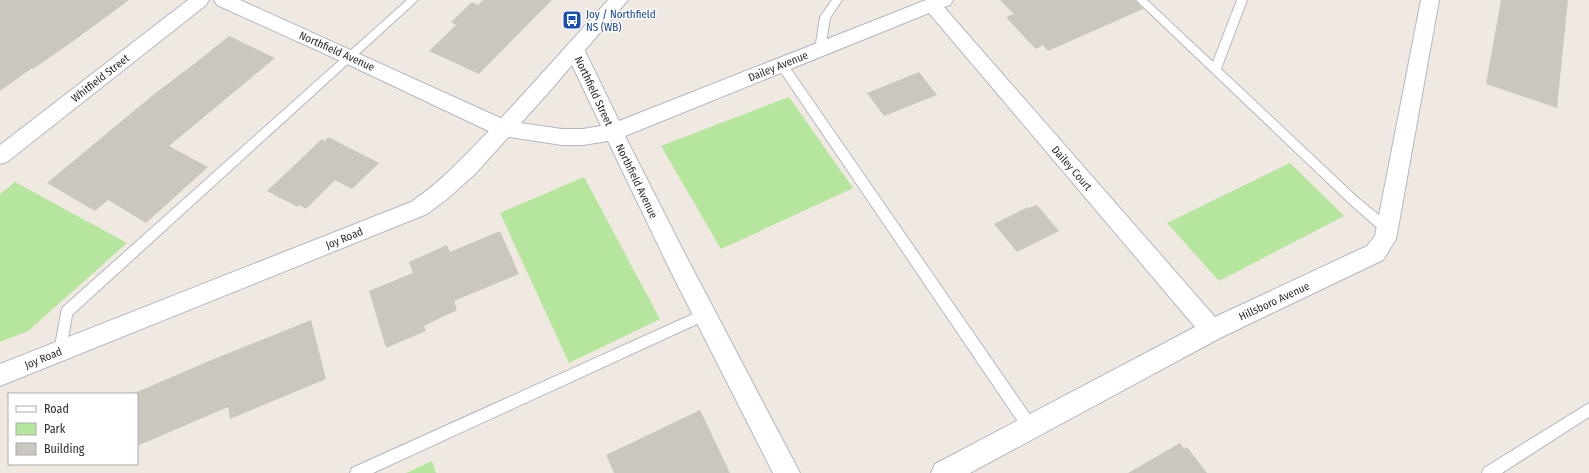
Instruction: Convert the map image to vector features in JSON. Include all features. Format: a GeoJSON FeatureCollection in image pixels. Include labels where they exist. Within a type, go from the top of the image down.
{"type":"FeatureCollection","features":[{"type":"Feature","properties":{"kind":"street","name":"Whitfield Street"},"geometry":{"type":"LineString","coordinates":[[0,156],[200,0]]}},
{"type":"Feature","properties":{"kind":"street","name":"Northfield Avenue"},"geometry":{"type":"LineString","coordinates":[[223,0],[504,129],[562,137],[583,137],[613,132],[704,315],[787,473]]}},
{"type":"Feature","properties":{"kind":"street","name":"Joy Road"},"geometry":{"type":"LineString","coordinates":[[0,375],[419,208],[434,199],[451,184],[504,129],[620,0]]}},
{"type":"Feature","properties":{"kind":"street","name":"Hillsboro Avenue"},"geometry":{"type":"LineString","coordinates":[[944,473],[1212,330],[1375,253],[1385,239],[1430,0]]}},
{"type":"Feature","properties":{"kind":"street","name":"Dailey Avenue"},"geometry":{"type":"LineString","coordinates":[[613,132],[938,2]]}},
{"type":"Feature","properties":{"kind":"street","name":"Dailey Court"},"geometry":{"type":"LineString","coordinates":[[938,2],[1212,330]]}},
{"type":"Feature","properties":{"kind":"street","name":"Northfield Street"},"geometry":{"type":"LineString","coordinates":[[575,50],[613,132]]}},
{"type":"Feature","properties":{"kind":"lane"},"geometry":{"type":"LineString","coordinates":[[60,351],[66,312],[413,0]]}},
{"type":"Feature","properties":{"kind":"lane"},"geometry":{"type":"LineString","coordinates":[[820,50],[825,17],[837,0]]}},
{"type":"Feature","properties":{"kind":"lane"},"geometry":{"type":"LineString","coordinates":[[1141,0],[1216,69],[1353,200],[1387,229]]}},
{"type":"Feature","properties":{"kind":"lane"},"geometry":{"type":"LineString","coordinates":[[1216,69],[1242,0]]}},
{"type":"Feature","properties":{"kind":"lane"},"geometry":{"type":"LineString","coordinates":[[782,65],[1030,427]]}},
{"type":"Feature","properties":{"kind":"lane"},"geometry":{"type":"LineString","coordinates":[[357,473],[704,315]]}},
{"type":"Feature","properties":{"kind":"lane"},"geometry":{"type":"LineString","coordinates":[[1489,473],[1589,409]]}},
{"type":"Feature","properties":{"kind":"green space"},"geometry":{"type":"Polygon","coordinates":[[[789,97],[853,188],[721,249],[661,146],[789,97]]]}},
{"type":"Feature","properties":{"kind":"green space"},"geometry":{"type":"Polygon","coordinates":[[[1290,163],[1344,216],[1219,281],[1167,223],[1290,163]]]}},
{"type":"Feature","properties":{"kind":"green space"},"geometry":{"type":"Polygon","coordinates":[[[584,177],[660,319],[569,363],[500,213],[584,177]]]}},
{"type":"Feature","properties":{"kind":"green space"},"geometry":{"type":"Polygon","coordinates":[[[15,182],[127,243],[28,331],[0,342],[0,194],[15,182]]]}},
{"type":"Feature","properties":{"kind":"green space"},"geometry":{"type":"Polygon","coordinates":[[[432,461],[436,473],[406,473],[432,461]]]}},
{"type":"Feature","properties":{"kind":"building"},"geometry":{"type":"Polygon","coordinates":[[[0,0],[129,0],[72,42],[0,91],[0,0]]]}},
{"type":"Feature","properties":{"kind":"building"},"geometry":{"type":"Polygon","coordinates":[[[483,0],[552,0],[479,74],[429,51],[456,25],[451,22],[472,2],[478,5],[483,0]]]}},
{"type":"Feature","properties":{"kind":"building"},"geometry":{"type":"Polygon","coordinates":[[[1000,0],[1135,0],[1143,9],[1048,51],[1043,45],[1036,49],[1027,40],[1006,17],[1014,14],[1000,0]]]}},
{"type":"Feature","properties":{"kind":"building"},"geometry":{"type":"Polygon","coordinates":[[[1501,0],[1568,0],[1557,108],[1486,84],[1501,0]]]}},
{"type":"Feature","properties":{"kind":"building"},"geometry":{"type":"Polygon","coordinates":[[[229,36],[275,58],[169,146],[208,167],[146,223],[108,200],[95,211],[47,183],[153,95],[229,36]]]}},
{"type":"Feature","properties":{"kind":"building"},"geometry":{"type":"Polygon","coordinates":[[[919,72],[937,95],[884,116],[867,93],[919,72]]]}},
{"type":"Feature","properties":{"kind":"building"},"geometry":{"type":"Polygon","coordinates":[[[328,137],[379,163],[352,189],[335,180],[306,209],[299,205],[298,207],[267,191],[322,139],[325,141],[328,137]]]}},
{"type":"Feature","properties":{"kind":"building"},"geometry":{"type":"Polygon","coordinates":[[[1037,205],[1059,231],[1017,252],[994,224],[1028,207],[1037,205]]]}},
{"type":"Feature","properties":{"kind":"building"},"geometry":{"type":"Polygon","coordinates":[[[500,231],[519,274],[454,301],[457,310],[424,326],[426,331],[386,348],[369,291],[413,273],[409,262],[447,245],[450,252],[500,231]]]}},
{"type":"Feature","properties":{"kind":"building"},"geometry":{"type":"Polygon","coordinates":[[[311,320],[326,379],[230,419],[228,407],[138,446],[137,392],[311,320]]]}},
{"type":"Feature","properties":{"kind":"building"},"geometry":{"type":"Polygon","coordinates":[[[700,410],[730,473],[614,473],[606,455],[700,410]]]}},
{"type":"Feature","properties":{"kind":"building"},"geometry":{"type":"Polygon","coordinates":[[[1180,443],[1184,449],[1187,447],[1207,473],[1128,473],[1180,443]]]}},
{"type":"Feature","properties":{"kind":"place","name":"Joy / Northfield NS (WB)"},"geometry":{"type":"Point","coordinates":[572,20]}}]}
